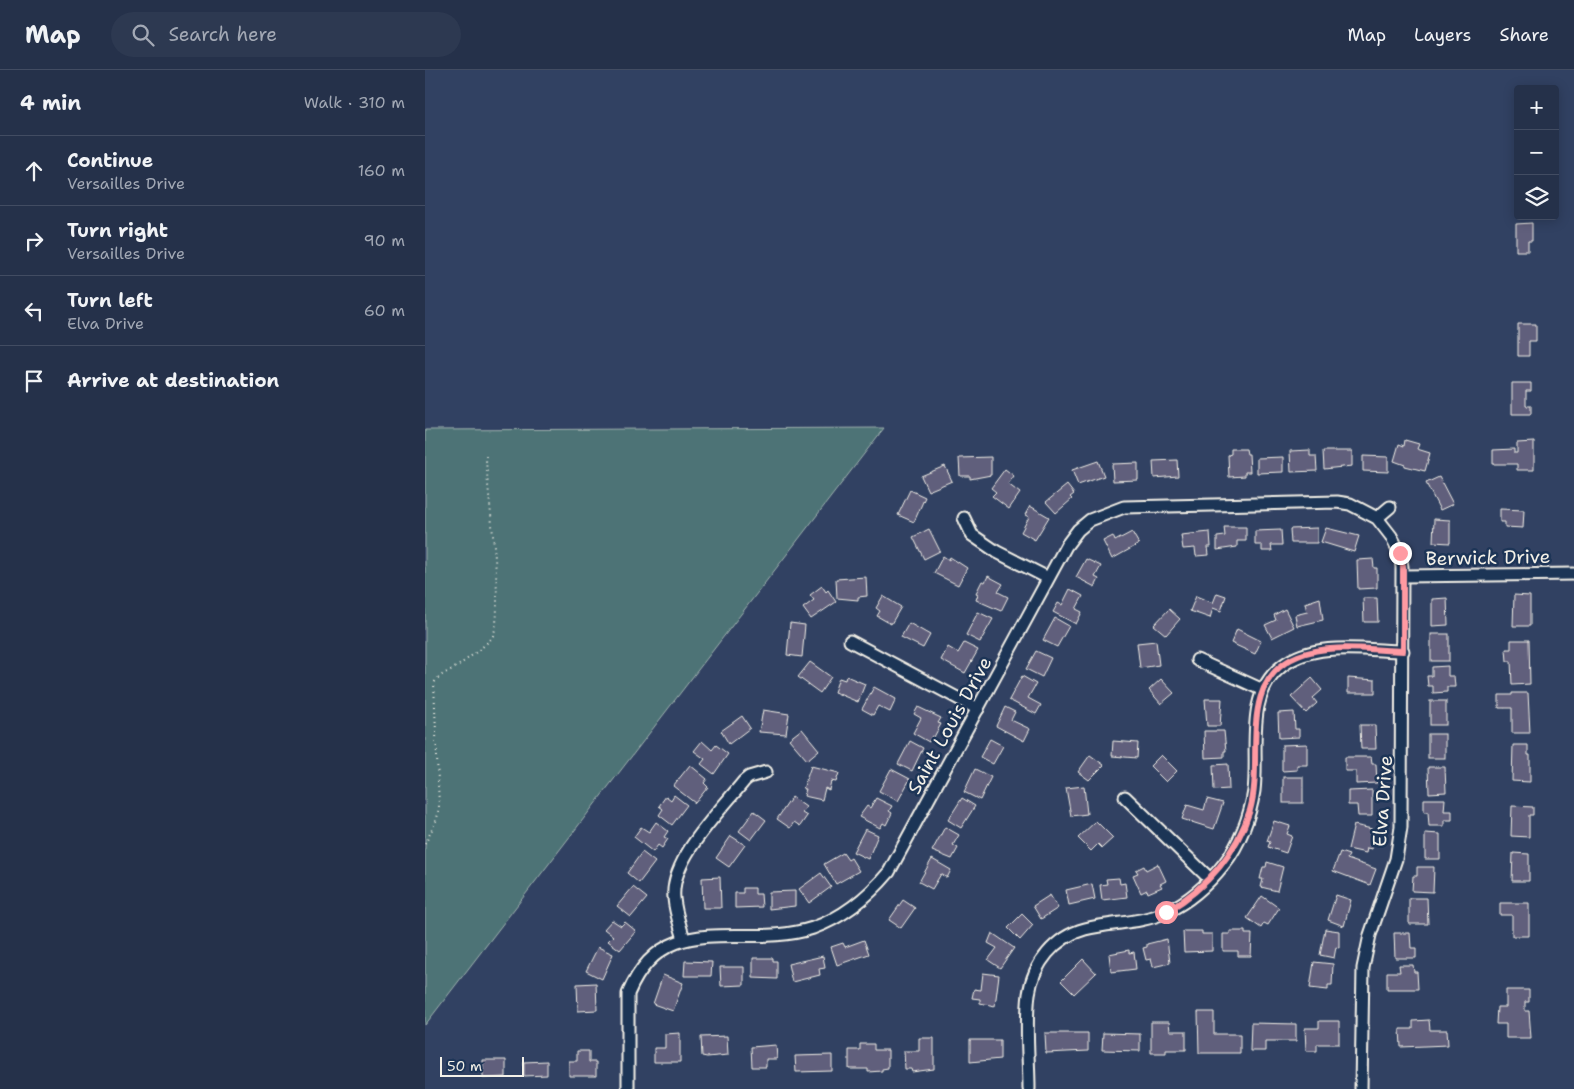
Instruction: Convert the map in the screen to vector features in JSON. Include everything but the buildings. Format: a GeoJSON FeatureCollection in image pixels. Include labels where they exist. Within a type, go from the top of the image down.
{"type":"FeatureCollection","features":[{"type":"Feature","properties":{"kind":"street","name":"Saint Louis Drive"},"geometry":{"type":"LineString","coordinates":[[629,1089],[628,994],[634,980],[655,954],[684,938],[703,935],[748,936],[793,933],[814,928],[855,906],[871,894],[889,872],[1065,546],[1078,530],[1090,520],[1124,507],[1337,502],[1350,504],[1377,518]]}},
{"type":"Feature","properties":{"kind":"street"},"geometry":{"type":"LineString","coordinates":[[1377,518],[1391,507]]}},
{"type":"Feature","properties":{"kind":"street"},"geometry":{"type":"LineString","coordinates":[[964,518],[972,535],[997,552],[1048,578]]}},
{"type":"Feature","properties":{"kind":"street","name":"Elva Drive"},"geometry":{"type":"LineString","coordinates":[[1361,1089],[1363,968],[1370,935],[1396,859],[1401,827],[1403,576],[1400,553],[1391,536],[1377,518]]}},
{"type":"Feature","properties":{"kind":"street","name":"Berwick Drive"},"geometry":{"type":"LineString","coordinates":[[1403,576],[1574,574]]}},
{"type":"Feature","properties":{"kind":"street"},"geometry":{"type":"LineString","coordinates":[[850,641],[978,709]]}},
{"type":"Feature","properties":{"kind":"street"},"geometry":{"type":"LineString","coordinates":[[1029,1089],[1029,994],[1035,971],[1051,948],[1073,933],[1086,929],[1135,922],[1166,912],[1189,898],[1210,879],[1224,864],[1236,846],[1250,809],[1254,790],[1257,709],[1269,679],[1281,666],[1296,657],[1310,652],[1340,649],[1403,651]]}},
{"type":"Feature","properties":{"kind":"street"},"geometry":{"type":"LineString","coordinates":[[1197,660],[1263,690]]}},
{"type":"Feature","properties":{"kind":"street"},"geometry":{"type":"LineString","coordinates":[[684,938],[674,897],[675,882],[686,854],[743,782],[749,777],[766,772]]}},
{"type":"Feature","properties":{"kind":"street"},"geometry":{"type":"LineString","coordinates":[[1125,797],[1210,879]]}},
{"type":"Feature","properties":{"kind":"path"},"geometry":{"type":"LineString","coordinates":[[425,844],[437,819],[439,806],[434,683],[440,674],[459,665],[493,637],[495,627],[497,602],[486,456]]}},
{"type":"Feature","properties":{"kind":"green space"},"geometry":{"type":"Polygon","coordinates":[[[884,428],[425,1025],[425,430],[884,428]]]}},
{"type":"Feature","properties":{"kind":"route"},"geometry":{"type":"LineString","coordinates":[[1166,912],[1189,898],[1210,879],[1224,864],[1236,846],[1250,809],[1254,790],[1257,709],[1269,679],[1281,666],[1296,657],[1310,652],[1340,649],[1403,651],[1403,567],[1400,553]]}}]}
